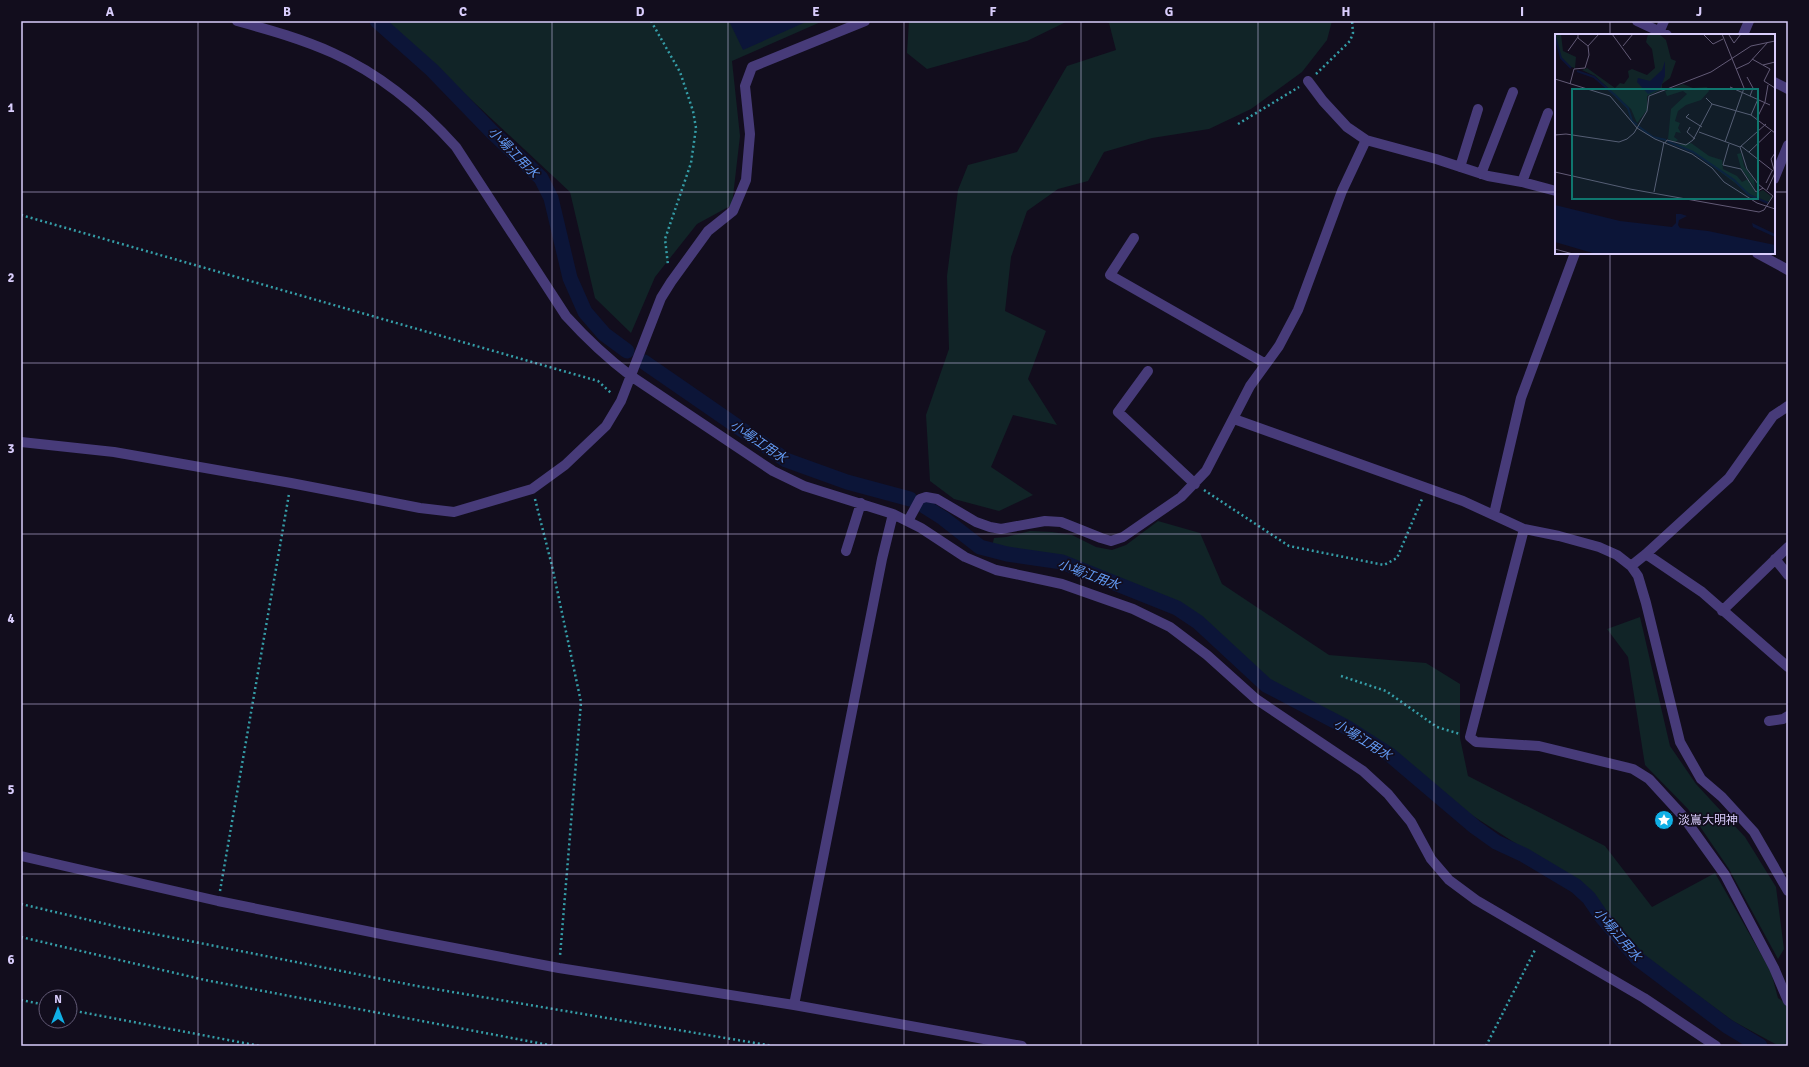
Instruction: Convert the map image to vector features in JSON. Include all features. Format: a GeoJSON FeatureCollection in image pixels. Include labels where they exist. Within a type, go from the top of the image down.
{"type":"FeatureCollection","features":[{"type":"Feature","properties":{"kind":"street"},"geometry":{"type":"LineString","coordinates":[[237,21],[287,36],[333,53],[365,69],[413,104],[434,122],[456,147],[566,316],[609,359],[631,376],[774,471],[804,486],[893,514],[908,521],[965,558],[990,568],[1022,577],[1062,584],[1132,609],[1170,627],[1207,655],[1256,699],[1368,775],[1388,794],[1411,822],[1431,859],[1449,880],[1476,900],[1644,998],[1716,1046]]}},
{"type":"Feature","properties":{"kind":"street"},"geometry":{"type":"LineString","coordinates":[[21,442],[114,452],[291,483],[420,508],[454,512],[532,489],[565,465],[606,426],[621,401],[661,298],[708,232],[733,211],[746,180],[750,134],[745,86],[752,67],[865,21]]}},
{"type":"Feature","properties":{"kind":"street"},"geometry":{"type":"LineString","coordinates":[[1637,21],[1662,34],[1664,21]]}},
{"type":"Feature","properties":{"kind":"street"},"geometry":{"type":"LineString","coordinates":[[1743,34],[1749,21]]}},
{"type":"Feature","properties":{"kind":"street"},"geometry":{"type":"LineString","coordinates":[[1308,81],[1323,101],[1347,127],[1366,140],[1481,174],[1522,182],[1555,191]]}},
{"type":"Feature","properties":{"kind":"street"},"geometry":{"type":"LineString","coordinates":[[1775,82],[1788,89]]}},
{"type":"Feature","properties":{"kind":"street"},"geometry":{"type":"LineString","coordinates":[[1481,174],[1513,92]]}},
{"type":"Feature","properties":{"kind":"street"},"geometry":{"type":"LineString","coordinates":[[1460,167],[1478,108]]}},
{"type":"Feature","properties":{"kind":"street"},"geometry":{"type":"LineString","coordinates":[[1522,182],[1548,113]]}},
{"type":"Feature","properties":{"kind":"street"},"geometry":{"type":"LineString","coordinates":[[908,521],[920,499],[926,497],[937,499],[976,522],[990,527],[1001,529],[1045,521],[1061,522],[1111,541],[1123,537],[1181,497],[1206,471],[1250,386],[1283,339],[1298,310],[1342,191],[1366,140]]}},
{"type":"Feature","properties":{"kind":"street"},"geometry":{"type":"LineString","coordinates":[[1775,177],[1788,145]]}},
{"type":"Feature","properties":{"kind":"street"},"geometry":{"type":"LineString","coordinates":[[1134,238],[1110,274],[1266,364]]}},
{"type":"Feature","properties":{"kind":"street"},"geometry":{"type":"LineString","coordinates":[[1494,514],[1521,398],[1575,254]]}},
{"type":"Feature","properties":{"kind":"street"},"geometry":{"type":"LineString","coordinates":[[1759,254],[1788,270]]}},
{"type":"Feature","properties":{"kind":"street"},"geometry":{"type":"LineString","coordinates":[[1148,371],[1118,412],[1195,484]]}},
{"type":"Feature","properties":{"kind":"street"},"geometry":{"type":"LineString","coordinates":[[1631,566],[1729,478],[1773,416],[1788,406]]}},
{"type":"Feature","properties":{"kind":"street"},"geometry":{"type":"LineString","coordinates":[[1234,419],[1426,487],[1494,514],[1524,529],[1558,536],[1598,547],[1617,555],[1631,566],[1638,576],[1646,603],[1680,742],[1701,779],[1722,797],[1754,832],[1788,891]]}},
{"type":"Feature","properties":{"kind":"street"},"geometry":{"type":"LineString","coordinates":[[846,551],[861,503]]}},
{"type":"Feature","properties":{"kind":"street"},"geometry":{"type":"LineString","coordinates":[[794,1005],[882,559],[893,514]]}},
{"type":"Feature","properties":{"kind":"street"},"geometry":{"type":"LineString","coordinates":[[1524,529],[1470,737],[1476,742],[1538,746],[1633,769],[1649,779],[1682,815],[1725,875],[1774,968],[1788,1001]]}},
{"type":"Feature","properties":{"kind":"street"},"geometry":{"type":"LineString","coordinates":[[1722,611],[1788,547]]}},
{"type":"Feature","properties":{"kind":"street"},"geometry":{"type":"LineString","coordinates":[[1646,554],[1702,592],[1788,667]]}},
{"type":"Feature","properties":{"kind":"street"},"geometry":{"type":"LineString","coordinates":[[1776,559],[1788,575]]}},
{"type":"Feature","properties":{"kind":"street"},"geometry":{"type":"LineString","coordinates":[[1769,721],[1783,719],[1788,716]]}},
{"type":"Feature","properties":{"kind":"street"},"geometry":{"type":"LineString","coordinates":[[21,856],[218,901],[559,968],[794,1005],[1022,1046]]}},
{"type":"Feature","properties":{"kind":"path"},"geometry":{"type":"LineString","coordinates":[[651,21],[680,72],[694,111],[696,128],[691,163],[665,239],[671,282]]}},
{"type":"Feature","properties":{"kind":"path"},"geometry":{"type":"LineString","coordinates":[[21,215],[598,381],[621,401]]}},
{"type":"Feature","properties":{"kind":"path"},"geometry":{"type":"LineString","coordinates":[[218,901],[291,483]]}},
{"type":"Feature","properties":{"kind":"path"},"geometry":{"type":"LineString","coordinates":[[1195,484],[1289,546],[1384,565],[1397,558],[1426,487]]}},
{"type":"Feature","properties":{"kind":"path"},"geometry":{"type":"LineString","coordinates":[[532,489],[552,566],[581,702],[559,968]]}},
{"type":"Feature","properties":{"kind":"path"},"geometry":{"type":"LineString","coordinates":[[1341,676],[1386,691],[1437,727],[1470,737]]}},
{"type":"Feature","properties":{"kind":"path"},"geometry":{"type":"LineString","coordinates":[[21,904],[119,927],[417,986],[773,1046]]}},
{"type":"Feature","properties":{"kind":"path"},"geometry":{"type":"LineString","coordinates":[[21,937],[205,980],[554,1046]]}},
{"type":"Feature","properties":{"kind":"path"},"geometry":{"type":"LineString","coordinates":[[1486,1046],[1541,938]]}},
{"type":"Feature","properties":{"kind":"path"},"geometry":{"type":"LineString","coordinates":[[21,1000],[38,1003]]}},
{"type":"Feature","properties":{"kind":"path"},"geometry":{"type":"LineString","coordinates":[[78,1012],[260,1046]]}},
{"type":"Feature","properties":{"kind":"green space"},"geometry":{"type":"Polygon","coordinates":[[[387,21],[823,21],[732,61],[740,136],[732,205],[697,224],[655,277],[631,333],[595,298],[570,192],[387,21]]]}},
{"type":"Feature","properties":{"kind":"green space"},"geometry":{"type":"Polygon","coordinates":[[[909,21],[1068,21],[1027,41],[927,69],[907,53],[909,21]]]}},
{"type":"Feature","properties":{"kind":"green space"},"geometry":{"type":"Polygon","coordinates":[[[1103,21],[1332,21],[1327,40],[1302,72],[1251,109],[1209,129],[1152,138],[1104,152],[1088,181],[1058,189],[1027,211],[1011,257],[1005,311],[1046,331],[1028,379],[1057,425],[1013,415],[991,467],[1033,495],[999,511],[954,499],[930,481],[926,415],[949,349],[947,276],[958,190],[968,165],[1017,152],[1067,66],[1116,50],[1109,23],[1103,21]]]}},
{"type":"Feature","properties":{"kind":"green space"},"geometry":{"type":"Polygon","coordinates":[[[1158,521],[1200,533],[1222,584],[1329,655],[1426,663],[1460,684],[1460,738],[1468,776],[1605,846],[1652,907],[1715,873],[1771,972],[1778,998],[1788,1005],[1788,1046],[1779,1046],[1733,1021],[1644,956],[1582,886],[1453,803],[1390,752],[1350,727],[1269,682],[1201,618],[1177,604],[1055,555],[1018,552],[992,547],[994,538],[1006,537],[1030,531],[1072,535],[1096,547],[1112,550],[1126,545],[1158,521]]]}},
{"type":"Feature","properties":{"kind":"green space"},"geometry":{"type":"Polygon","coordinates":[[[1640,617],[1670,746],[1696,784],[1745,837],[1776,887],[1784,949],[1778,959],[1729,869],[1688,809],[1645,765],[1628,657],[1607,629],[1640,617]]]}},
{"type":"Feature","properties":{"kind":"water"},"geometry":{"type":"Polygon","coordinates":[[[729,21],[808,21],[743,50],[729,21]]]}},
{"type":"Feature","properties":{"kind":"waterway","name":"小場江用水"},"geometry":{"type":"LineString","coordinates":[[377,21],[432,70],[492,132],[541,178],[551,198],[570,278],[585,312],[604,334],[627,351]]}},
{"type":"Feature","properties":{"kind":"waterway","name":"小場江用水"},"geometry":{"type":"LineString","coordinates":[[644,362],[786,460],[847,482],[910,499]]}},
{"type":"Feature","properties":{"kind":"waterway","name":"小場江用水"},"geometry":{"type":"LineString","coordinates":[[924,506],[943,518],[980,547],[1007,554],[1062,562],[1177,608],[1198,622],[1266,685],[1348,728],[1390,755],[1475,827],[1496,842],[1524,855],[1576,886],[1589,898],[1602,917],[1638,959],[1727,1026],[1760,1046]]}},
{"type":"Feature","properties":{"kind":"place","name":"淡嶌大明神"},"geometry":{"type":"Point","coordinates":[1664,820]}}]}
